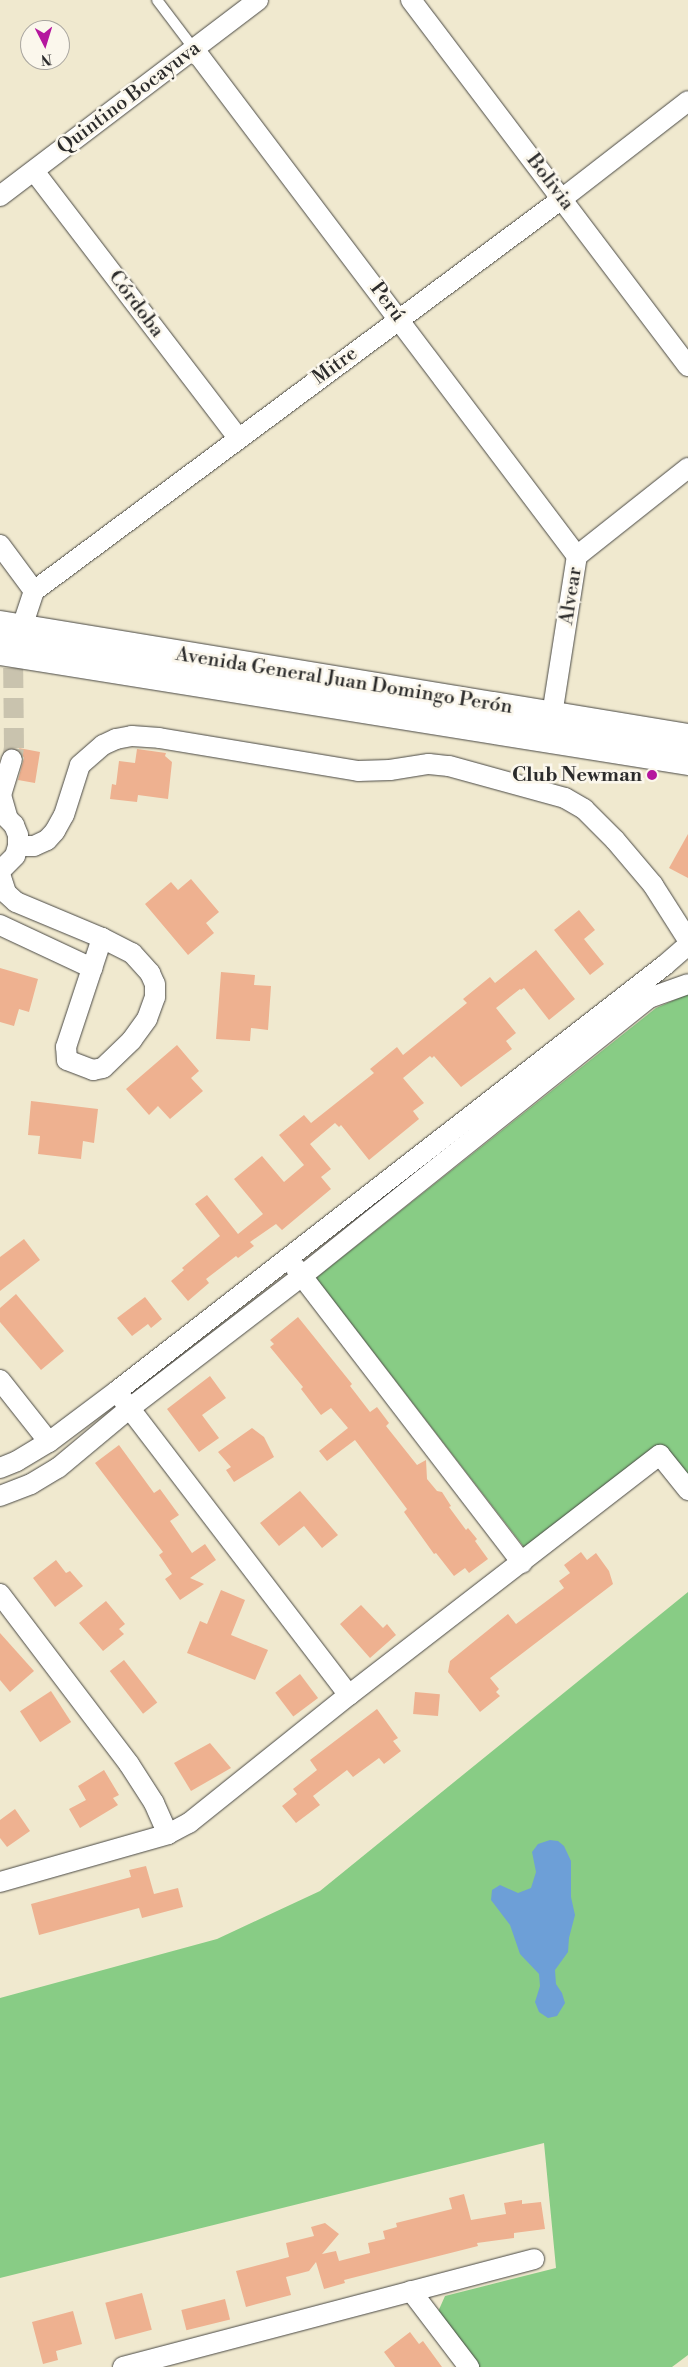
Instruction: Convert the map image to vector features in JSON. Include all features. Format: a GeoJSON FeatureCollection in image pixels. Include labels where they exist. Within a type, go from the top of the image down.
{"type":"FeatureCollection","features":[{"type":"Feature","properties":{"kind":"main road","name":"Avenida General Juan Domingo Perón"},"geometry":{"type":"LineString","coordinates":[[9,639],[552,715],[688,738]]}},
{"type":"Feature","properties":{"kind":"main road","name":"Avenida General Juan Domingo Perón"},"geometry":{"type":"LineString","coordinates":[[9,639],[688,761]]}},
{"type":"Feature","properties":{"kind":"street","name":"Quintino Bocayuva"},"geometry":{"type":"LineString","coordinates":[[0,196],[258,0]]}},
{"type":"Feature","properties":{"kind":"street","name":"Bolivia"},"geometry":{"type":"LineString","coordinates":[[411,0],[688,366]]}},
{"type":"Feature","properties":{"kind":"street","name":"Perú"},"geometry":{"type":"LineString","coordinates":[[194,49],[578,556]]}},
{"type":"Feature","properties":{"kind":"street","name":"Mitre"},"geometry":{"type":"LineString","coordinates":[[34,591],[562,198],[688,101]]}},
{"type":"Feature","properties":{"kind":"street","name":"Córdoba"},"geometry":{"type":"LineString","coordinates":[[34,170],[238,438]]}},
{"type":"Feature","properties":{"kind":"street","name":"Alvear"},"geometry":{"type":"LineString","coordinates":[[552,715],[578,556],[688,468]]}},
{"type":"Feature","properties":{"kind":"street"},"geometry":{"type":"LineString","coordinates":[[0,545],[34,591],[9,639]]}},
{"type":"Feature","properties":{"kind":"street"},"geometry":{"type":"LineString","coordinates":[[18,846],[34,846],[47,840],[55,831],[64,815],[80,765],[103,745],[124,738],[159,738],[358,770],[390,770],[429,764],[449,766],[565,798],[584,809],[615,840],[652,885],[688,940]]}},
{"type":"Feature","properties":{"kind":"street"},"geometry":{"type":"LineString","coordinates":[[12,760],[1,795],[4,813],[18,835],[18,846],[11,861],[0,873],[6,893],[16,902],[102,938],[132,953],[150,973],[155,984],[155,997],[147,1019],[132,1040],[103,1068],[92,1070],[67,1060],[66,1047],[102,938]]}},
{"type":"Feature","properties":{"kind":"street"},"geometry":{"type":"LineString","coordinates":[[0,925],[92,968]]}},
{"type":"Feature","properties":{"kind":"street"},"geometry":{"type":"LineString","coordinates":[[0,1468],[49,1442],[117,1391],[665,965],[688,945]]}},
{"type":"Feature","properties":{"kind":"street"},"geometry":{"type":"LineString","coordinates":[[0,1496],[31,1484],[58,1468],[130,1408],[302,1276],[649,998],[688,984]]}},
{"type":"Feature","properties":{"kind":"street"},"geometry":{"type":"LineString","coordinates":[[288,1257],[522,1563]]}},
{"type":"Feature","properties":{"kind":"street"},"geometry":{"type":"LineString","coordinates":[[0,1380],[49,1442]]}},
{"type":"Feature","properties":{"kind":"street"},"geometry":{"type":"LineString","coordinates":[[117,1391],[349,1695]]}},
{"type":"Feature","properties":{"kind":"street"},"geometry":{"type":"LineString","coordinates":[[0,1882],[168,1834],[189,1823],[349,1695],[660,1455],[688,1490]]}},
{"type":"Feature","properties":{"kind":"street"},"geometry":{"type":"LineString","coordinates":[[0,1594],[128,1764],[154,1803],[168,1834]]}},
{"type":"Feature","properties":{"kind":"street"},"geometry":{"type":"LineString","coordinates":[[123,2367],[191,2359],[411,2291],[534,2259]]}},
{"type":"Feature","properties":{"kind":"street"},"geometry":{"type":"LineString","coordinates":[[411,2291],[469,2367]]}},
{"type":"Feature","properties":{"kind":"lane"},"geometry":{"type":"LineString","coordinates":[[157,0],[194,49]]}},
{"type":"Feature","properties":{"kind":"green space"},"geometry":{"type":"Polygon","coordinates":[[[688,994],[688,1479],[661,1446],[527,1551],[316,1278],[656,1008],[688,994]]]}},
{"type":"Feature","properties":{"kind":"green space"},"geometry":{"type":"Polygon","coordinates":[[[688,1592],[688,2355],[672,2367],[479,2367],[437,2314],[445,2296],[556,2268],[544,2143],[0,2278],[0,1998],[217,1939],[320,1891],[688,1592]]]}},
{"type":"Feature","properties":{"kind":"water"},"geometry":{"type":"Polygon","coordinates":[[[550,1840],[558,1841],[564,1846],[571,1861],[571,1897],[575,1915],[569,1938],[568,1952],[555,1970],[556,1984],[562,1993],[565,2003],[557,2016],[548,2018],[539,2012],[535,2002],[540,1986],[539,1974],[520,1954],[510,1925],[491,1900],[492,1890],[500,1885],[518,1893],[531,1888],[536,1872],[532,1852],[538,1844],[550,1840]]]}},
{"type":"Feature","properties":{"kind":"building"},"geometry":{"type":"Polygon","coordinates":[[[19,748],[40,752],[35,783],[18,780],[24,758],[19,748]]]}},
{"type":"Feature","properties":{"kind":"building"},"geometry":{"type":"Polygon","coordinates":[[[137,749],[166,753],[165,756],[172,762],[168,799],[138,795],[137,802],[110,799],[112,784],[116,785],[119,761],[135,763],[137,749]]]}},
{"type":"Feature","properties":{"kind":"building"},"geometry":{"type":"Polygon","coordinates":[[[688,834],[688,878],[669,868],[688,834]]]}},
{"type":"Feature","properties":{"kind":"building"},"geometry":{"type":"Polygon","coordinates":[[[191,879],[219,912],[206,923],[214,933],[188,955],[145,904],[171,882],[178,890],[191,879]]]}},
{"type":"Feature","properties":{"kind":"building"},"geometry":{"type":"Polygon","coordinates":[[[579,910],[595,930],[584,939],[604,964],[590,975],[554,930],[579,910]]]}},
{"type":"Feature","properties":{"kind":"building"},"geometry":{"type":"Polygon","coordinates":[[[536,950],[575,999],[549,1020],[524,988],[520,989],[496,1008],[516,1033],[506,1041],[512,1049],[461,1087],[434,1056],[432,1058],[430,1056],[403,1078],[424,1103],[413,1111],[419,1119],[369,1160],[341,1125],[339,1127],[335,1123],[310,1144],[331,1169],[321,1177],[331,1189],[282,1230],[276,1224],[250,1242],[254,1246],[238,1258],[236,1256],[206,1279],[209,1283],[188,1301],[171,1281],[184,1270],[182,1268],[220,1236],[195,1204],[207,1195],[238,1234],[263,1214],[234,1179],[262,1156],[284,1182],[304,1165],[279,1135],[304,1115],[311,1123],[374,1073],[370,1069],[397,1047],[403,1055],[467,1003],[463,999],[490,977],[495,983],[536,950]]]}},
{"type":"Feature","properties":{"kind":"building"},"geometry":{"type":"Polygon","coordinates":[[[0,968],[38,979],[29,1012],[19,1009],[14,1026],[0,1022],[0,968]]]}},
{"type":"Feature","properties":{"kind":"building"},"geometry":{"type":"Polygon","coordinates":[[[221,972],[255,975],[254,985],[271,986],[268,1030],[251,1028],[250,1041],[216,1039],[221,972]]]}},
{"type":"Feature","properties":{"kind":"building"},"geometry":{"type":"Polygon","coordinates":[[[177,1045],[199,1071],[191,1078],[203,1091],[170,1119],[158,1106],[149,1115],[126,1089],[177,1045]]]}},
{"type":"Feature","properties":{"kind":"building"},"geometry":{"type":"Polygon","coordinates":[[[31,1101],[98,1109],[94,1143],[83,1141],[81,1159],[38,1154],[40,1136],[28,1135],[31,1101]]]}},
{"type":"Feature","properties":{"kind":"building"},"geometry":{"type":"Polygon","coordinates":[[[24,1239],[40,1260],[0,1291],[0,1257],[24,1239]]]}},
{"type":"Feature","properties":{"kind":"building"},"geometry":{"type":"Polygon","coordinates":[[[16,1294],[64,1351],[41,1370],[0,1322],[0,1308],[16,1294]]]}},
{"type":"Feature","properties":{"kind":"building"},"geometry":{"type":"Polygon","coordinates":[[[145,1297],[162,1319],[151,1328],[148,1324],[132,1336],[117,1318],[145,1297]]]}},
{"type":"Feature","properties":{"kind":"building"},"geometry":{"type":"Polygon","coordinates":[[[298,1317],[352,1384],[350,1386],[370,1412],[377,1407],[389,1423],[386,1426],[417,1465],[426,1460],[427,1479],[437,1491],[442,1492],[451,1506],[449,1507],[466,1530],[468,1528],[477,1539],[475,1541],[488,1559],[469,1573],[465,1568],[454,1576],[436,1553],[434,1554],[404,1512],[407,1509],[355,1440],[327,1461],[319,1451],[348,1428],[331,1408],[321,1415],[301,1389],[303,1387],[270,1347],[274,1344],[270,1340],[298,1317]]]}},
{"type":"Feature","properties":{"kind":"building"},"geometry":{"type":"Polygon","coordinates":[[[210,1376],[226,1398],[202,1415],[219,1438],[199,1452],[167,1409],[210,1376]]]}},
{"type":"Feature","properties":{"kind":"building"},"geometry":{"type":"Polygon","coordinates":[[[252,1428],[264,1437],[274,1457],[234,1482],[226,1470],[231,1467],[218,1452],[252,1428]]]}},
{"type":"Feature","properties":{"kind":"building"},"geometry":{"type":"Polygon","coordinates":[[[119,1445],[154,1493],[160,1489],[179,1515],[170,1521],[192,1553],[205,1544],[216,1560],[190,1578],[204,1584],[180,1600],[165,1579],[172,1574],[159,1555],[163,1552],[95,1463],[119,1445]]]}},
{"type":"Feature","properties":{"kind":"building"},"geometry":{"type":"Polygon","coordinates":[[[300,1491],[338,1535],[322,1548],[304,1526],[279,1546],[260,1523],[300,1491]]]}},
{"type":"Feature","properties":{"kind":"building"},"geometry":{"type":"Polygon","coordinates":[[[581,1552],[587,1560],[596,1553],[609,1571],[613,1584],[490,1678],[499,1689],[496,1692],[500,1696],[480,1712],[448,1672],[450,1661],[508,1614],[516,1624],[564,1588],[559,1581],[570,1573],[564,1565],[581,1552]]]}},
{"type":"Feature","properties":{"kind":"building"},"geometry":{"type":"Polygon","coordinates":[[[56,1560],[66,1573],[70,1571],[83,1586],[55,1607],[33,1578],[56,1560]]]}},
{"type":"Feature","properties":{"kind":"building"},"geometry":{"type":"Polygon","coordinates":[[[221,1590],[245,1600],[231,1635],[268,1650],[255,1680],[187,1653],[200,1621],[207,1624],[221,1590]]]}},
{"type":"Feature","properties":{"kind":"building"},"geometry":{"type":"Polygon","coordinates":[[[106,1601],[125,1624],[119,1629],[124,1634],[103,1651],[79,1623],[106,1601]]]}},
{"type":"Feature","properties":{"kind":"building"},"geometry":{"type":"Polygon","coordinates":[[[361,1605],[383,1628],[387,1624],[396,1635],[370,1658],[340,1624],[361,1605]]]}},
{"type":"Feature","properties":{"kind":"building"},"geometry":{"type":"Polygon","coordinates":[[[0,1633],[34,1671],[10,1692],[0,1680],[0,1633]]]}},
{"type":"Feature","properties":{"kind":"building"},"geometry":{"type":"Polygon","coordinates":[[[124,1660],[157,1703],[143,1714],[110,1671],[124,1660]]]}},
{"type":"Feature","properties":{"kind":"building"},"geometry":{"type":"Polygon","coordinates":[[[300,1674],[318,1698],[293,1717],[275,1693],[300,1674]]]}},
{"type":"Feature","properties":{"kind":"building"},"geometry":{"type":"Polygon","coordinates":[[[51,1691],[71,1722],[40,1742],[20,1711],[51,1691]]]}},
{"type":"Feature","properties":{"kind":"building"},"geometry":{"type":"Polygon","coordinates":[[[415,1692],[440,1694],[438,1716],[413,1714],[415,1692]]]}},
{"type":"Feature","properties":{"kind":"building"},"geometry":{"type":"Polygon","coordinates":[[[377,1709],[398,1738],[393,1741],[401,1751],[384,1764],[379,1758],[353,1777],[347,1770],[313,1796],[320,1805],[296,1823],[282,1806],[297,1794],[293,1789],[317,1770],[310,1760],[377,1709]]]}},
{"type":"Feature","properties":{"kind":"building"},"geometry":{"type":"Polygon","coordinates":[[[210,1743],[231,1768],[191,1791],[174,1763],[210,1743]]]}},
{"type":"Feature","properties":{"kind":"building"},"geometry":{"type":"Polygon","coordinates":[[[104,1770],[119,1795],[113,1798],[118,1805],[80,1828],[69,1809],[86,1800],[78,1786],[104,1770]]]}},
{"type":"Feature","properties":{"kind":"building"},"geometry":{"type":"Polygon","coordinates":[[[15,1809],[30,1831],[7,1847],[0,1838],[0,1820],[15,1809]]]}},
{"type":"Feature","properties":{"kind":"building"},"geometry":{"type":"Polygon","coordinates":[[[146,1866],[154,1894],[178,1888],[183,1907],[142,1918],[139,1908],[39,1935],[31,1904],[131,1877],[129,1870],[146,1866]]]}},
{"type":"Feature","properties":{"kind":"building"},"geometry":{"type":"Polygon","coordinates":[[[464,2194],[471,2220],[506,2214],[504,2203],[522,2200],[522,2204],[541,2202],[545,2229],[514,2233],[514,2238],[477,2243],[478,2246],[344,2280],[345,2283],[324,2289],[316,2262],[309,2271],[286,2277],[291,2295],[246,2307],[236,2271],[289,2257],[286,2243],[314,2236],[311,2227],[325,2223],[339,2234],[322,2254],[336,2251],[339,2261],[370,2253],[368,2243],[385,2239],[383,2231],[397,2227],[396,2223],[452,2209],[449,2198],[464,2194]]]}},
{"type":"Feature","properties":{"kind":"building"},"geometry":{"type":"Polygon","coordinates":[[[142,2293],[152,2330],[115,2340],[105,2303],[142,2293]]]}},
{"type":"Feature","properties":{"kind":"building"},"geometry":{"type":"Polygon","coordinates":[[[225,2299],[230,2319],[186,2330],[181,2310],[225,2299]]]}},
{"type":"Feature","properties":{"kind":"building"},"geometry":{"type":"Polygon","coordinates":[[[73,2311],[82,2344],[56,2351],[58,2360],[43,2364],[32,2322],[73,2311]]]}},
{"type":"Feature","properties":{"kind":"building"},"geometry":{"type":"Polygon","coordinates":[[[410,2332],[419,2344],[423,2341],[442,2367],[395,2367],[384,2352],[410,2332]]]}},
{"type":"Feature","properties":{"kind":"tunnel"},"geometry":{"type":"LineString","coordinates":[[12,760],[14,748],[13,653]]}},
{"type":"Feature","properties":{"kind":"place","name":"Club Newman"},"geometry":{"type":"Point","coordinates":[652,775]}}]}
